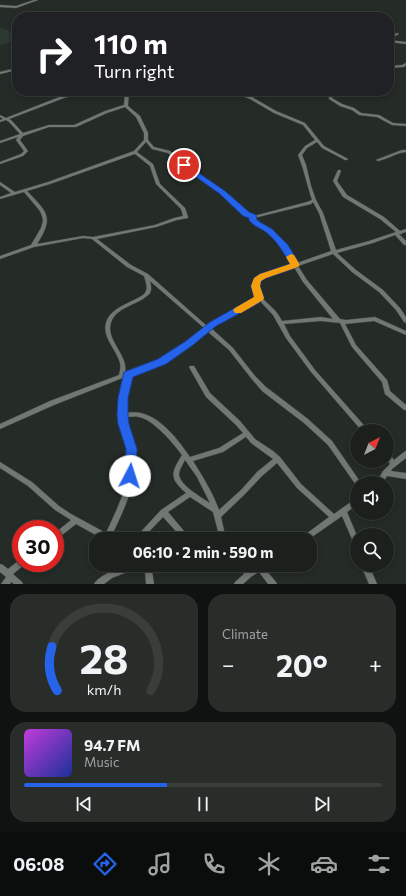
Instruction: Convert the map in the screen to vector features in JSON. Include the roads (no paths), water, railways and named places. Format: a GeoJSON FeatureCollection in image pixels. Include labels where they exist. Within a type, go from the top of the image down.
{"type":"FeatureCollection","features":[{"type":"Feature","properties":{"kind":"street"},"geometry":{"type":"LineString","coordinates":[[0,6],[16,7],[37,0]]}},
{"type":"Feature","properties":{"kind":"street"},"geometry":{"type":"LineString","coordinates":[[394,37],[398,34]]}},
{"type":"Feature","properties":{"kind":"street"},"geometry":{"type":"LineString","coordinates":[[394,41],[406,43]]}},
{"type":"Feature","properties":{"kind":"street"},"geometry":{"type":"LineString","coordinates":[[394,67],[403,66],[406,64]]}},
{"type":"Feature","properties":{"kind":"street"},"geometry":{"type":"LineString","coordinates":[[0,73],[12,70]]}},
{"type":"Feature","properties":{"kind":"street"},"geometry":{"type":"LineString","coordinates":[[0,121],[67,96]]}},
{"type":"Feature","properties":{"kind":"street"},"geometry":{"type":"LineString","coordinates":[[126,106],[127,96]]}},
{"type":"Feature","properties":{"kind":"street"},"geometry":{"type":"LineString","coordinates":[[246,96],[275,112],[304,124],[323,147],[346,160]]}},
{"type":"Feature","properties":{"kind":"street"},"geometry":{"type":"LineString","coordinates":[[330,96],[330,98],[341,105],[352,108],[360,114],[378,116],[392,124],[406,125]]}},
{"type":"Feature","properties":{"kind":"street"},"geometry":{"type":"LineString","coordinates":[[0,142],[52,126],[75,126],[106,112],[126,106]]}},
{"type":"Feature","properties":{"kind":"street"},"geometry":{"type":"LineString","coordinates":[[126,106],[138,116],[146,133],[146,140],[153,148],[169,152],[222,192],[246,214],[253,217],[309,203],[314,200]]}},
{"type":"Feature","properties":{"kind":"street"},"geometry":{"type":"LineString","coordinates":[[0,116],[7,119],[21,133],[18,140],[26,152],[0,164]]}},
{"type":"Feature","properties":{"kind":"street"},"geometry":{"type":"LineString","coordinates":[[0,198],[49,183],[135,152],[146,140]]}},
{"type":"Feature","properties":{"kind":"street"},"geometry":{"type":"LineString","coordinates":[[317,140],[306,147],[300,154],[314,200],[321,213],[334,252],[354,271],[381,291],[394,305],[406,322]]}},
{"type":"Feature","properties":{"kind":"street"},"geometry":{"type":"LineString","coordinates":[[378,160],[387,159],[400,152],[406,151]]}},
{"type":"Feature","properties":{"kind":"street"},"geometry":{"type":"LineString","coordinates":[[0,258],[33,246],[82,236],[93,238],[156,226],[186,217],[183,209],[158,184],[152,165],[135,152]]}},
{"type":"Feature","properties":{"kind":"street"},"geometry":{"type":"LineString","coordinates":[[339,171],[335,181],[343,194],[382,218],[406,244]]}},
{"type":"Feature","properties":{"kind":"street"},"geometry":{"type":"LineString","coordinates":[[0,183],[14,193]]}},
{"type":"Feature","properties":{"kind":"street"},"geometry":{"type":"LineString","coordinates":[[24,190],[42,209],[46,217],[45,226],[33,246]]}},
{"type":"Feature","properties":{"kind":"street"},"geometry":{"type":"LineString","coordinates":[[253,217],[252,219],[254,222],[269,231],[285,247],[305,281],[341,322],[354,346],[385,380],[387,392],[406,408]]}},
{"type":"Feature","properties":{"kind":"street"},"geometry":{"type":"LineString","coordinates":[[360,424],[313,371],[288,337],[271,310],[259,298],[256,286],[257,280],[263,276],[295,265],[334,252],[398,234],[406,230]]}},
{"type":"Feature","properties":{"kind":"street"},"geometry":{"type":"LineString","coordinates":[[93,238],[129,266],[146,275],[235,352],[253,377],[264,389],[310,424],[330,443],[353,476]]}},
{"type":"Feature","properties":{"kind":"street"},"geometry":{"type":"LineString","coordinates":[[111,532],[124,498],[130,476],[132,449],[124,424],[123,415],[124,365],[109,337],[108,326],[110,320],[119,310],[148,293],[149,289],[146,275]]}},
{"type":"Feature","properties":{"kind":"street"},"geometry":{"type":"LineString","coordinates":[[0,426],[52,402],[162,361],[189,343],[207,328],[259,298]]}},
{"type":"Feature","properties":{"kind":"street"},"geometry":{"type":"LineString","coordinates":[[280,324],[321,320],[341,322],[378,319],[406,333]]}},
{"type":"Feature","properties":{"kind":"street"},"geometry":{"type":"LineString","coordinates":[[192,367],[208,395],[238,423],[246,434],[278,459],[299,486],[334,518]]}},
{"type":"Feature","properties":{"kind":"street"},"geometry":{"type":"LineString","coordinates":[[123,415],[137,415],[148,418],[166,432],[187,458],[212,499],[221,532]]}},
{"type":"Feature","properties":{"kind":"street"},"geometry":{"type":"LineString","coordinates":[[216,513],[191,493],[179,481],[176,476],[177,470],[187,458],[221,450],[246,434]]}},
{"type":"Feature","properties":{"kind":"street"},"geometry":{"type":"LineString","coordinates":[[394,462],[406,454]]}},
{"type":"Feature","properties":{"kind":"street"},"geometry":{"type":"LineString","coordinates":[[216,513],[243,491],[250,481],[278,459]]}},
{"type":"Feature","properties":{"kind":"street"},"geometry":{"type":"LineString","coordinates":[[0,466],[30,484],[58,508],[96,532]]}},
{"type":"Feature","properties":{"kind":"street"},"geometry":{"type":"LineString","coordinates":[[383,476],[389,468]]}},
{"type":"Feature","properties":{"kind":"street"},"geometry":{"type":"LineString","coordinates":[[385,473],[406,476]]}},
{"type":"Feature","properties":{"kind":"street"},"geometry":{"type":"LineString","coordinates":[[144,532],[163,512],[191,493]]}},
{"type":"Feature","properties":{"kind":"street"},"geometry":{"type":"LineString","coordinates":[[314,532],[350,506]]}},
{"type":"Feature","properties":{"kind":"street"},"geometry":{"type":"LineString","coordinates":[[344,511],[351,528]]}},
{"type":"Feature","properties":{"kind":"street"},"geometry":{"type":"LineString","coordinates":[[163,512],[181,532]]}},
{"type":"Feature","properties":{"kind":"street"},"geometry":{"type":"LineString","coordinates":[[64,530],[76,520]]}},
{"type":"Feature","properties":{"kind":"street"},"geometry":{"type":"LineString","coordinates":[[0,567],[19,584]]}},
{"type":"Feature","properties":{"kind":"street"},"geometry":{"type":"LineString","coordinates":[[5,584],[13,572]]}},
{"type":"Feature","properties":{"kind":"street"},"geometry":{"type":"LineString","coordinates":[[98,584],[109,576],[119,572]]}},
{"type":"Feature","properties":{"kind":"street"},"geometry":{"type":"LineString","coordinates":[[148,572],[150,584]]}},
{"type":"Feature","properties":{"kind":"street"},"geometry":{"type":"LineString","coordinates":[[238,584],[252,572]]}},
{"type":"Feature","properties":{"kind":"street"},"geometry":{"type":"LineString","coordinates":[[265,572],[273,584]]}},
{"type":"Feature","properties":{"kind":"street"},"geometry":{"type":"LineString","coordinates":[[369,572],[373,584]]}}]}
